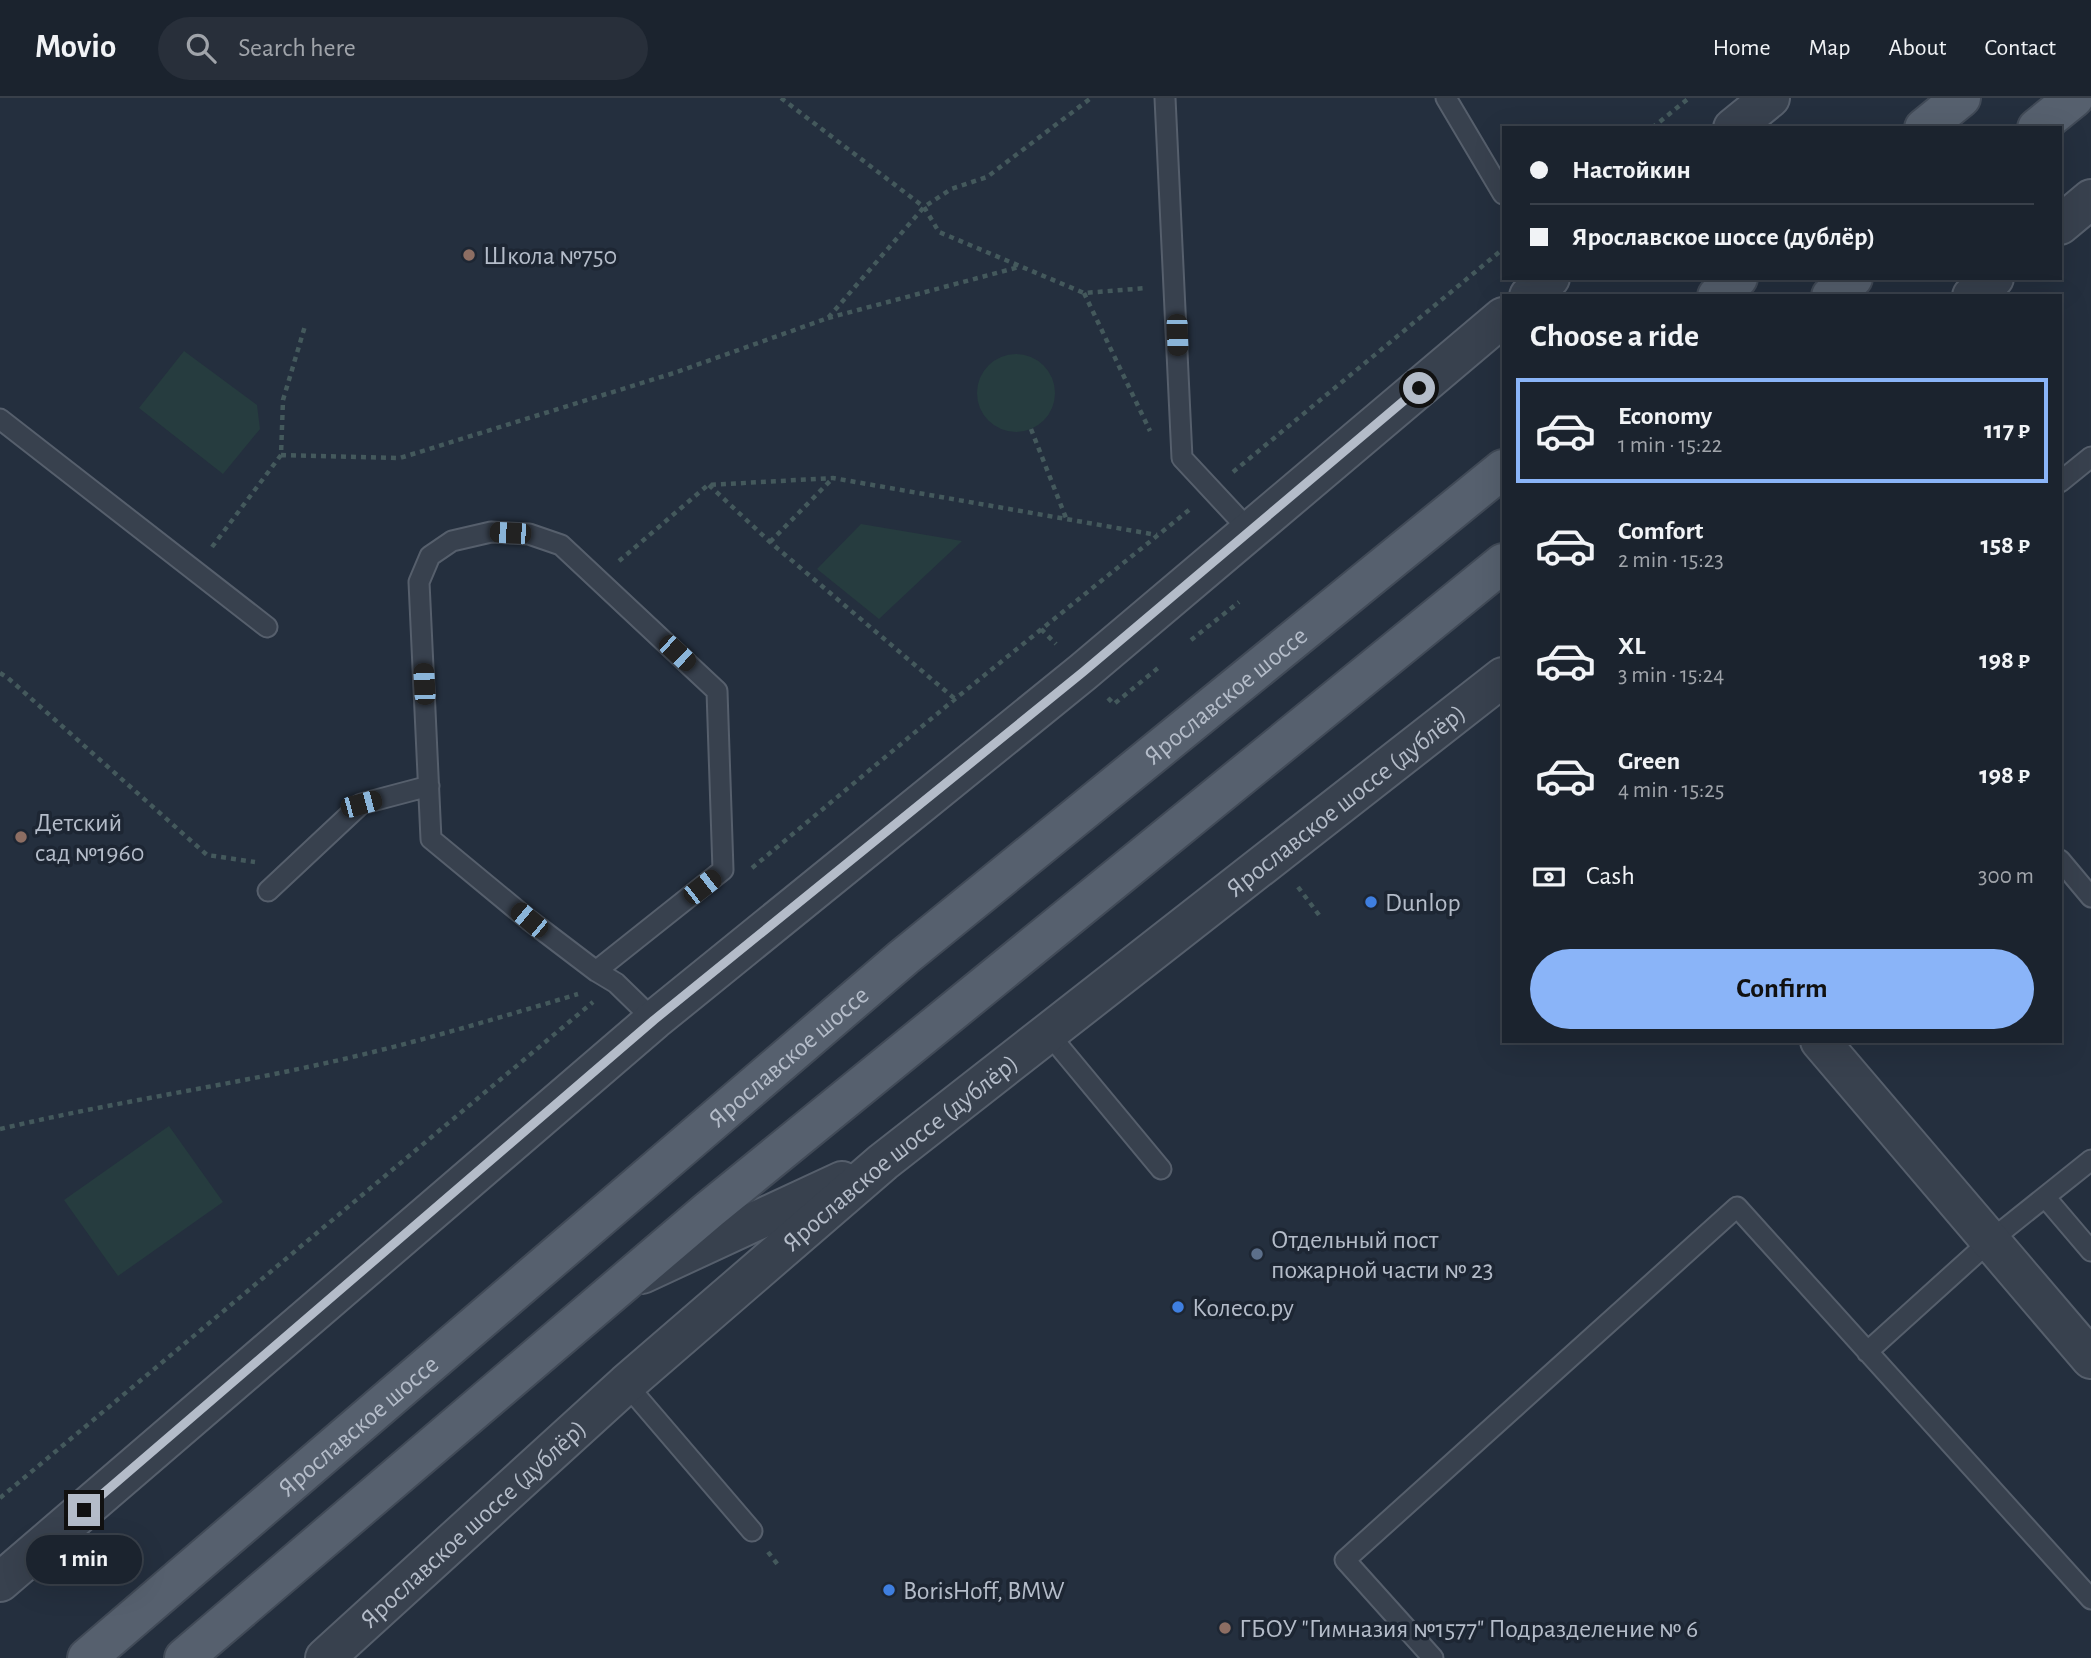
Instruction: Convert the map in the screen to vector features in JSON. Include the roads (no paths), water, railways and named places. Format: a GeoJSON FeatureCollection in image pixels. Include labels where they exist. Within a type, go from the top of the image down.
{"type":"FeatureCollection","features":[{"type":"Feature","properties":{"kind":"main road"},"geometry":{"type":"LineString","coordinates":[[1926,126],[1961,98]]}},
{"type":"Feature","properties":{"kind":"main road"},"geometry":{"type":"LineString","coordinates":[[2039,126],[2074,98]]}},
{"type":"Feature","properties":{"kind":"main road"},"geometry":{"type":"LineString","coordinates":[[1719,294],[1736,280]]}},
{"type":"Feature","properties":{"kind":"main road"},"geometry":{"type":"LineString","coordinates":[[1833,294],[1851,280]]}},
{"type":"Feature","properties":{"kind":"main road","name":"Ярославское шоссе"},"geometry":{"type":"LineString","coordinates":[[87,1658],[904,957],[1502,470]]}},
{"type":"Feature","properties":{"kind":"main road"},"geometry":{"type":"LineString","coordinates":[[184,1658],[709,1210],[1502,564]]}},
{"type":"Feature","properties":{"kind":"street"},"geometry":{"type":"LineString","coordinates":[[1735,126],[1770,98]]}},
{"type":"Feature","properties":{"kind":"street"},"geometry":{"type":"LineString","coordinates":[[2062,223],[2091,199]]}},
{"type":"Feature","properties":{"kind":"street"},"geometry":{"type":"LineString","coordinates":[[1531,294],[1548,280]]}},
{"type":"Feature","properties":{"kind":"street"},"geometry":{"type":"LineString","coordinates":[[1974,294],[1992,280]]}},
{"type":"Feature","properties":{"kind":"street"},"geometry":{"type":"LineString","coordinates":[[0,1582],[654,1020],[1083,672],[1502,318]]}},
{"type":"Feature","properties":{"kind":"street","name":"Ярославское шоссе (дублёр)"},"geometry":{"type":"LineString","coordinates":[[325,1658],[626,1384],[883,1162],[1502,678]]}},
{"type":"Feature","properties":{"kind":"street"},"geometry":{"type":"LineString","coordinates":[[1822,1043],[2091,1359]]}},
{"type":"Feature","properties":{"kind":"street"},"geometry":{"type":"LineString","coordinates":[[625,1283],[883,1162]]}},
{"type":"Feature","properties":{"kind":"lane"},"geometry":{"type":"LineString","coordinates":[[1165,98],[1182,458],[1250,531]]}},
{"type":"Feature","properties":{"kind":"lane"},"geometry":{"type":"LineString","coordinates":[[1446,98],[1502,192]]}},
{"type":"Feature","properties":{"kind":"lane"},"geometry":{"type":"LineString","coordinates":[[0,419],[267,627]]}},
{"type":"Feature","properties":{"kind":"lane"},"geometry":{"type":"LineString","coordinates":[[2062,480],[2091,457]]}},
{"type":"Feature","properties":{"kind":"lane"},"geometry":{"type":"LineString","coordinates":[[596,971],[723,870],[717,691],[561,545],[529,534],[491,532],[452,541],[429,556],[419,582],[431,839],[529,920],[596,971],[616,983],[654,1020]]}},
{"type":"Feature","properties":{"kind":"lane"},"geometry":{"type":"LineString","coordinates":[[268,891],[361,804],[429,786]]}},
{"type":"Feature","properties":{"kind":"lane"},"geometry":{"type":"LineString","coordinates":[[2062,862],[2091,897]]}},
{"type":"Feature","properties":{"kind":"lane"},"geometry":{"type":"LineString","coordinates":[[1048,1033],[1161,1169]]}},
{"type":"Feature","properties":{"kind":"lane"},"geometry":{"type":"LineString","coordinates":[[1867,1352],[1991,1240],[2091,1160]]}},
{"type":"Feature","properties":{"kind":"lane"},"geometry":{"type":"LineString","coordinates":[[2045,1197],[2091,1251]]}},
{"type":"Feature","properties":{"kind":"lane"},"geometry":{"type":"LineString","coordinates":[[1433,1658],[1345,1560],[1737,1207],[2091,1599]]}},
{"type":"Feature","properties":{"kind":"lane"},"geometry":{"type":"LineString","coordinates":[[626,1384],[752,1531]]}},
{"type":"Feature","properties":{"kind":"place","name":"Школа №750"},"geometry":{"type":"Point","coordinates":[469,255]}},
{"type":"Feature","properties":{"kind":"place","name":"Детский сад №1960"},"geometry":{"type":"Point","coordinates":[21,837]}},
{"type":"Feature","properties":{"kind":"place","name":"Dunlop"},"geometry":{"type":"Point","coordinates":[1371,902]}},
{"type":"Feature","properties":{"kind":"place","name":"Отдельный пост пожарной части № 23"},"geometry":{"type":"Point","coordinates":[1257,1254]}},
{"type":"Feature","properties":{"kind":"place","name":"Колесо.ру"},"geometry":{"type":"Point","coordinates":[1178,1307]}},
{"type":"Feature","properties":{"kind":"place","name":"BorisHoff, BMW"},"geometry":{"type":"Point","coordinates":[889,1590]}},
{"type":"Feature","properties":{"kind":"place","name":"ГБОУ \"Гимназия №1577\" Подразделение № 6"},"geometry":{"type":"Point","coordinates":[1225,1628]}}]}
